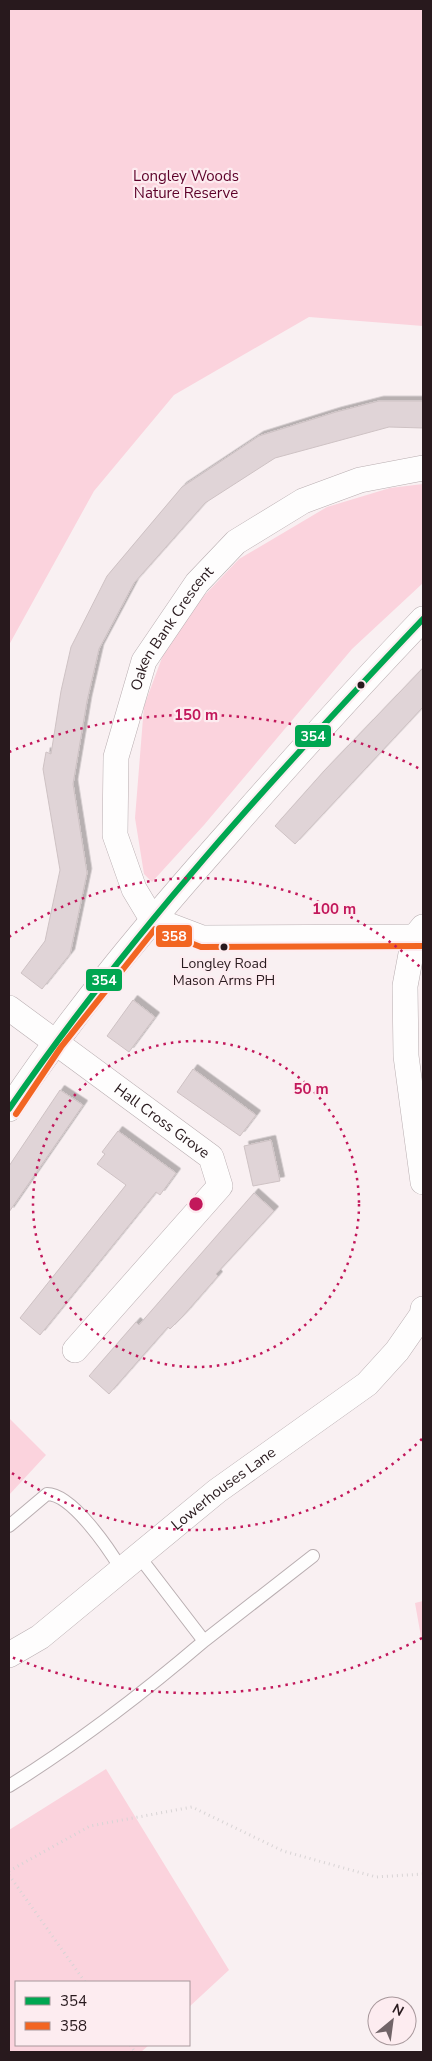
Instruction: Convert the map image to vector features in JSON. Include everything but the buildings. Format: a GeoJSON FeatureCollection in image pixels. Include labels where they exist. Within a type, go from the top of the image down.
{"type":"FeatureCollection","features":[{"type":"Feature","properties":{"kind":"street","name":"Oaken Bank Crescent"},"geometry":{"type":"LineString","coordinates":[[152,918],[134,889],[115,835],[116,758],[144,661],[197,583],[236,542],[303,501],[360,480],[423,468]]}},
{"type":"Feature","properties":{"kind":"street"},"geometry":{"type":"LineString","coordinates":[[9,1109],[54,1042],[152,918],[333,714],[423,619]]}},
{"type":"Feature","properties":{"kind":"street"},"geometry":{"type":"LineString","coordinates":[[152,918],[202,938],[420,934],[405,986],[414,1055],[423,1182]]}},
{"type":"Feature","properties":{"kind":"street","name":"Hall Cross Grove"},"geometry":{"type":"LineString","coordinates":[[9,1008],[211,1157],[220,1186],[75,1350]]}},
{"type":"Feature","properties":{"kind":"street","name":"Lowerhouses Lane"},"geometry":{"type":"LineString","coordinates":[[9,1656],[40,1637],[217,1491],[367,1384],[397,1351],[423,1313]]}},
{"type":"Feature","properties":{"kind":"lane"},"geometry":{"type":"LineString","coordinates":[[9,1526],[47,1494],[54,1494],[66,1501],[107,1546],[130,1562],[204,1641]]}},
{"type":"Feature","properties":{"kind":"lane"},"geometry":{"type":"LineString","coordinates":[[9,1786],[58,1756],[151,1686],[204,1641],[313,1556]]}},
{"type":"Feature","properties":{"kind":"path"},"geometry":{"type":"LineString","coordinates":[[84,1981],[9,1873],[90,1826],[192,1807],[283,1851],[376,1877],[423,1874]]}},
{"type":"Feature","properties":{"kind":"green space","name":"Longley Woods Nature Reserve"},"geometry":{"type":"Polygon","coordinates":[[[9,9],[423,9],[423,326],[309,317],[174,395],[94,491],[9,645],[9,9]]]}},
{"type":"Feature","properties":{"kind":"green space"},"geometry":{"type":"Polygon","coordinates":[[[423,484],[423,583],[352,649],[204,825],[152,882],[144,874],[135,818],[144,706],[166,647],[199,601],[239,559],[327,507],[390,488],[423,484]]]}},
{"type":"Feature","properties":{"kind":"green space"},"geometry":{"type":"Polygon","coordinates":[[[9,1418],[46,1455],[9,1495],[9,1418]]]}},
{"type":"Feature","properties":{"kind":"green space"},"geometry":{"type":"Polygon","coordinates":[[[423,1601],[423,1648],[415,1603],[423,1601]]]}},
{"type":"Feature","properties":{"kind":"green space"},"geometry":{"type":"Polygon","coordinates":[[[106,1769],[229,1970],[190,2006],[190,1981],[15,1981],[15,2046],[148,2046],[141,2052],[9,2052],[9,1830],[106,1769]]]}},
{"type":"Feature","properties":{"kind":"transit line","name":"354"},"geometry":{"type":"LineString","coordinates":[[9,1109],[104,980],[154,917],[313,736],[423,619]]}},
{"type":"Feature","properties":{"kind":"transit line","name":"358"},"geometry":{"type":"LineString","coordinates":[[16,1114],[61,1047],[155,929],[201,947],[423,946]]}},
{"type":"Feature","properties":{"kind":"place","name":"Longley Road Mason Arms PH"},"geometry":{"type":"Point","coordinates":[224,947]}}]}
